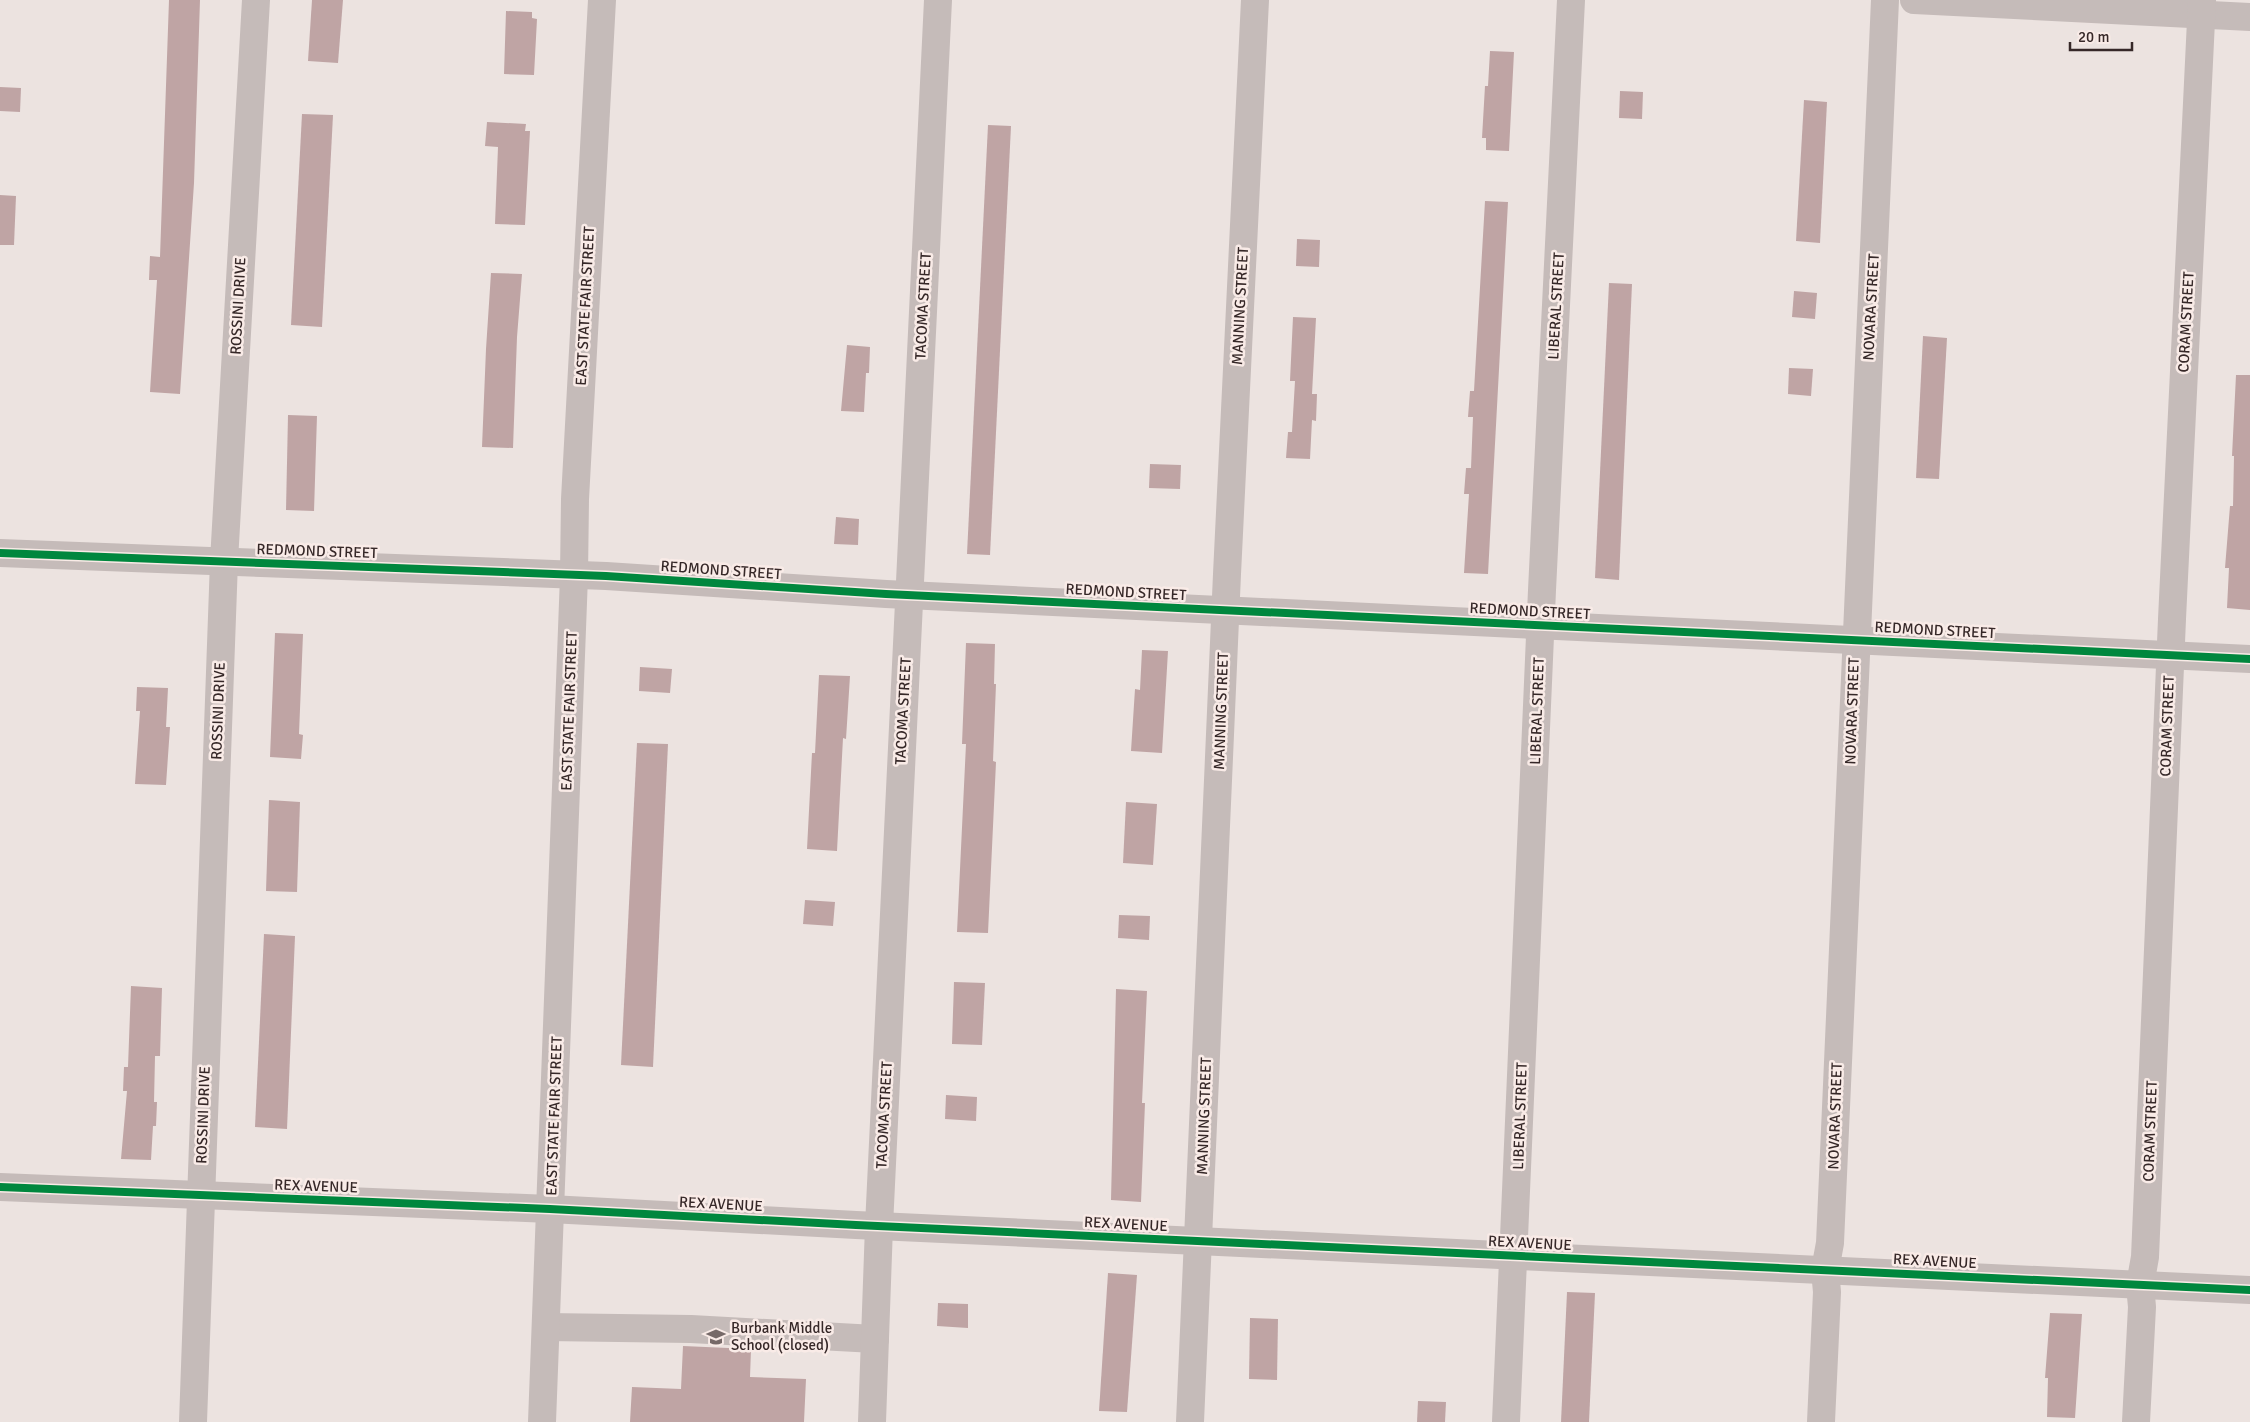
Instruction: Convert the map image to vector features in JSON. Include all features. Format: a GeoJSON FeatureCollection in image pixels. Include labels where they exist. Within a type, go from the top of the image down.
{"type":"FeatureCollection","features":[{"type":"Feature","properties":{"kind":"street","name":"ROSSINI DRIVE"},"geometry":{"type":"LineString","coordinates":[[193,1422],[224,561],[256,0]]}},
{"type":"Feature","properties":{"kind":"street","name":"EAST STATE FAIR STREET"},"geometry":{"type":"LineString","coordinates":[[542,1422],[574,576],[575,499],[602,0]]}},
{"type":"Feature","properties":{"kind":"street","name":"TACOMA STREET"},"geometry":{"type":"LineString","coordinates":[[872,1422],[879,1226],[938,0]]}},
{"type":"Feature","properties":{"kind":"street","name":"MANNING STREET"},"geometry":{"type":"LineString","coordinates":[[1190,1422],[1225,610],[1255,0]]}},
{"type":"Feature","properties":{"kind":"street","name":"LIBERAL STREET"},"geometry":{"type":"LineString","coordinates":[[1506,1422],[1540,625],[1571,0]]}},
{"type":"Feature","properties":{"kind":"street","name":"NOVARA STREET"},"geometry":{"type":"LineString","coordinates":[[1821,1422],[1828,1292],[1826,1270],[1830,1243],[1855,640],[1885,0]]}},
{"type":"Feature","properties":{"kind":"street"},"geometry":{"type":"LineString","coordinates":[[1914,0],[2202,7],[2250,17]]}},
{"type":"Feature","properties":{"kind":"street","name":"CORAM STREET"},"geometry":{"type":"LineString","coordinates":[[2136,1422],[2142,1307],[2140,1285],[2145,1257],[2170,655],[2202,7]]}},
{"type":"Feature","properties":{"kind":"street","name":"REDMOND STREET"},"geometry":{"type":"LineString","coordinates":[[0,553],[574,576],[909,595],[2250,659]]}},
{"type":"Feature","properties":{"kind":"street","name":"REX AVENUE"},"geometry":{"type":"LineString","coordinates":[[0,1187],[550,1209],[2250,1290]]}},
{"type":"Feature","properties":{"kind":"street"},"geometry":{"type":"LineString","coordinates":[[546,1327],[692,1329],[876,1339]]}},
{"type":"Feature","properties":{"kind":"building"},"geometry":{"type":"Polygon","coordinates":[[[169,0],[200,0],[194,183],[180,394],[150,392],[157,280],[149,280],[150,256],[160,257],[169,0]]]}},
{"type":"Feature","properties":{"kind":"building"},"geometry":{"type":"Polygon","coordinates":[[[312,0],[343,0],[338,63],[308,61],[312,0]]]}},
{"type":"Feature","properties":{"kind":"building"},"geometry":{"type":"Polygon","coordinates":[[[506,11],[532,12],[532,18],[537,19],[534,75],[504,74],[506,11]]]}},
{"type":"Feature","properties":{"kind":"building"},"geometry":{"type":"Polygon","coordinates":[[[1490,51],[1514,52],[1509,151],[1486,150],[1486,138],[1482,138],[1485,86],[1488,86],[1490,51]]]}},
{"type":"Feature","properties":{"kind":"building"},"geometry":{"type":"Polygon","coordinates":[[[0,87],[21,88],[20,112],[0,111],[0,87]]]}},
{"type":"Feature","properties":{"kind":"building"},"geometry":{"type":"Polygon","coordinates":[[[1620,91],[1643,92],[1642,119],[1619,118],[1620,91]]]}},
{"type":"Feature","properties":{"kind":"building"},"geometry":{"type":"Polygon","coordinates":[[[1804,100],[1827,102],[1820,243],[1796,241],[1804,100]]]}},
{"type":"Feature","properties":{"kind":"building"},"geometry":{"type":"Polygon","coordinates":[[[302,114],[333,115],[322,327],[291,325],[302,114]]]}},
{"type":"Feature","properties":{"kind":"building"},"geometry":{"type":"Polygon","coordinates":[[[487,122],[526,124],[525,131],[530,131],[525,225],[495,224],[498,147],[485,146],[487,122]]]}},
{"type":"Feature","properties":{"kind":"building"},"geometry":{"type":"Polygon","coordinates":[[[988,125],[1011,126],[990,555],[967,554],[988,125]]]}},
{"type":"Feature","properties":{"kind":"building"},"geometry":{"type":"Polygon","coordinates":[[[0,195],[16,196],[14,245],[0,245],[0,195]]]}},
{"type":"Feature","properties":{"kind":"building"},"geometry":{"type":"Polygon","coordinates":[[[1485,201],[1508,202],[1488,574],[1464,573],[1469,494],[1464,494],[1466,468],[1471,468],[1473,417],[1468,417],[1470,391],[1474,391],[1485,201]]]}},
{"type":"Feature","properties":{"kind":"building"},"geometry":{"type":"Polygon","coordinates":[[[1297,239],[1320,240],[1319,267],[1296,266],[1297,239]]]}},
{"type":"Feature","properties":{"kind":"building"},"geometry":{"type":"Polygon","coordinates":[[[491,273],[522,274],[517,337],[513,448],[482,447],[491,273]]]}},
{"type":"Feature","properties":{"kind":"building"},"geometry":{"type":"Polygon","coordinates":[[[1609,283],[1632,284],[1619,580],[1595,578],[1609,283]]]}},
{"type":"Feature","properties":{"kind":"building"},"geometry":{"type":"Polygon","coordinates":[[[1794,291],[1817,293],[1815,319],[1792,317],[1794,291]]]}},
{"type":"Feature","properties":{"kind":"building"},"geometry":{"type":"Polygon","coordinates":[[[1293,317],[1316,318],[1312,394],[1317,394],[1316,421],[1312,420],[1310,459],[1286,458],[1288,432],[1292,432],[1295,381],[1290,381],[1293,317]]]}},
{"type":"Feature","properties":{"kind":"building"},"geometry":{"type":"Polygon","coordinates":[[[1923,336],[1947,338],[1939,479],[1916,478],[1923,336]]]}},
{"type":"Feature","properties":{"kind":"building"},"geometry":{"type":"Polygon","coordinates":[[[847,345],[870,347],[869,373],[866,373],[864,412],[841,411],[847,345]]]}},
{"type":"Feature","properties":{"kind":"building"},"geometry":{"type":"Polygon","coordinates":[[[1789,368],[1813,369],[1811,396],[1788,394],[1789,368]]]}},
{"type":"Feature","properties":{"kind":"building"},"geometry":{"type":"Polygon","coordinates":[[[2236,375],[2250,375],[2250,610],[2227,608],[2229,568],[2225,568],[2230,506],[2233,506],[2234,456],[2232,456],[2236,375]]]}},
{"type":"Feature","properties":{"kind":"building"},"geometry":{"type":"Polygon","coordinates":[[[288,415],[317,416],[314,511],[286,510],[288,415]]]}},
{"type":"Feature","properties":{"kind":"building"},"geometry":{"type":"Polygon","coordinates":[[[1150,464],[1181,465],[1180,489],[1149,488],[1150,464]]]}},
{"type":"Feature","properties":{"kind":"building"},"geometry":{"type":"Polygon","coordinates":[[[836,517],[859,519],[858,545],[834,544],[836,517]]]}},
{"type":"Feature","properties":{"kind":"building"},"geometry":{"type":"Polygon","coordinates":[[[275,633],[303,634],[299,734],[303,735],[301,759],[270,757],[275,633]]]}},
{"type":"Feature","properties":{"kind":"building"},"geometry":{"type":"Polygon","coordinates":[[[966,643],[995,644],[994,684],[996,684],[993,761],[996,762],[988,933],[957,932],[966,744],[962,744],[966,643]]]}},
{"type":"Feature","properties":{"kind":"building"},"geometry":{"type":"Polygon","coordinates":[[[1142,650],[1168,651],[1162,753],[1131,751],[1135,689],[1140,690],[1142,650]]]}},
{"type":"Feature","properties":{"kind":"building"},"geometry":{"type":"Polygon","coordinates":[[[640,667],[672,669],[670,693],[639,691],[640,667]]]}},
{"type":"Feature","properties":{"kind":"building"},"geometry":{"type":"Polygon","coordinates":[[[819,675],[850,676],[846,739],[843,738],[837,851],[807,849],[812,753],[815,753],[819,675]]]}},
{"type":"Feature","properties":{"kind":"building"},"geometry":{"type":"Polygon","coordinates":[[[137,687],[168,688],[166,727],[170,727],[166,785],[135,784],[140,711],[136,711],[137,687]]]}},
{"type":"Feature","properties":{"kind":"building"},"geometry":{"type":"Polygon","coordinates":[[[637,743],[668,744],[653,1067],[621,1065],[637,743]]]}},
{"type":"Feature","properties":{"kind":"building"},"geometry":{"type":"Polygon","coordinates":[[[269,800],[300,802],[297,892],[266,891],[269,800]]]}},
{"type":"Feature","properties":{"kind":"building"},"geometry":{"type":"Polygon","coordinates":[[[1126,802],[1157,804],[1153,865],[1123,863],[1126,802]]]}},
{"type":"Feature","properties":{"kind":"building"},"geometry":{"type":"Polygon","coordinates":[[[805,900],[835,902],[833,926],[803,924],[805,900]]]}},
{"type":"Feature","properties":{"kind":"building"},"geometry":{"type":"Polygon","coordinates":[[[1119,915],[1150,916],[1149,940],[1118,938],[1119,915]]]}},
{"type":"Feature","properties":{"kind":"building"},"geometry":{"type":"Polygon","coordinates":[[[264,934],[295,936],[287,1129],[255,1127],[264,934]]]}},
{"type":"Feature","properties":{"kind":"building"},"geometry":{"type":"Polygon","coordinates":[[[954,982],[985,983],[982,1045],[952,1044],[954,982]]]}},
{"type":"Feature","properties":{"kind":"building"},"geometry":{"type":"Polygon","coordinates":[[[131,986],[162,988],[160,1056],[155,1056],[154,1102],[157,1102],[156,1126],[153,1126],[151,1160],[121,1159],[127,1091],[123,1091],[124,1067],[128,1067],[131,986]]]}},
{"type":"Feature","properties":{"kind":"building"},"geometry":{"type":"Polygon","coordinates":[[[1116,989],[1147,991],[1142,1103],[1145,1103],[1141,1202],[1111,1200],[1116,989]]]}},
{"type":"Feature","properties":{"kind":"building"},"geometry":{"type":"Polygon","coordinates":[[[946,1095],[977,1097],[976,1121],[945,1119],[946,1095]]]}},
{"type":"Feature","properties":{"kind":"building"},"geometry":{"type":"Polygon","coordinates":[[[1108,1273],[1137,1275],[1127,1412],[1099,1411],[1108,1273]]]}},
{"type":"Feature","properties":{"kind":"building"},"geometry":{"type":"Polygon","coordinates":[[[1567,1292],[1595,1293],[1589,1422],[1561,1422],[1567,1292]]]}},
{"type":"Feature","properties":{"kind":"building"},"geometry":{"type":"Polygon","coordinates":[[[938,1303],[968,1304],[968,1328],[937,1326],[938,1303]]]}},
{"type":"Feature","properties":{"kind":"building"},"geometry":{"type":"Polygon","coordinates":[[[2050,1313],[2082,1314],[2075,1418],[2047,1417],[2048,1378],[2045,1378],[2050,1313]]]}},
{"type":"Feature","properties":{"kind":"building"},"geometry":{"type":"Polygon","coordinates":[[[1250,1318],[1278,1319],[1277,1380],[1249,1379],[1250,1318]]]}},
{"type":"Feature","properties":{"kind":"building"},"geometry":{"type":"Polygon","coordinates":[[[683,1346],[751,1349],[750,1377],[806,1379],[804,1422],[630,1422],[632,1387],[681,1389],[683,1346]]]}},
{"type":"Feature","properties":{"kind":"building"},"geometry":{"type":"Polygon","coordinates":[[[1418,1401],[1446,1402],[1445,1422],[1417,1422],[1418,1401]]]}},
{"type":"Feature","properties":{"kind":"cycle path"},"geometry":{"type":"LineString","coordinates":[[0,553],[606,576],[886,594],[2250,659]]}},
{"type":"Feature","properties":{"kind":"cycle path"},"geometry":{"type":"LineString","coordinates":[[0,1187],[550,1209],[2250,1290]]}},
{"type":"Feature","properties":{"kind":"place","name":"Burbank Middle School (closed)"},"geometry":{"type":"Point","coordinates":[716,1337]}}]}
